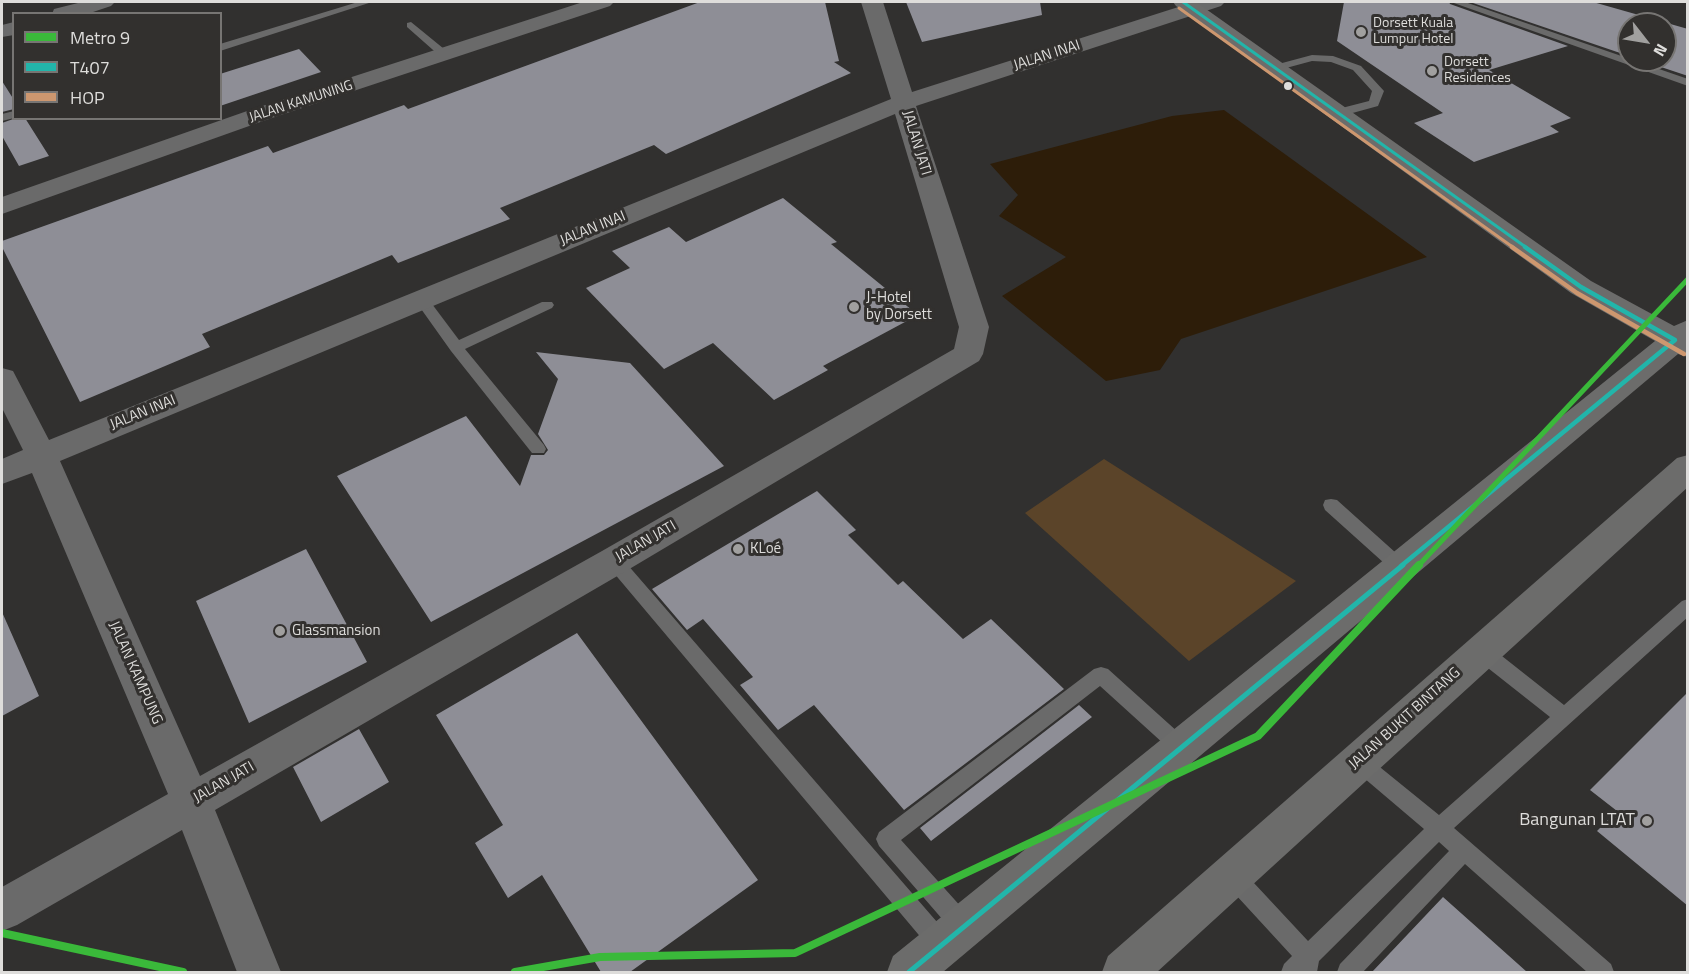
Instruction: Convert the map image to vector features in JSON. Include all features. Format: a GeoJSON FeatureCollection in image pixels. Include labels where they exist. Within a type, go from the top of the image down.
{"type":"FeatureCollection","features":[{"type":"Feature","properties":{"kind":"main road"},"geometry":{"type":"LineString","coordinates":[[909,972],[1400,567],[1683,339],[1581,287],[1275,68],[1196,4]]}},
{"type":"Feature","properties":{"kind":"main road","name":"JALAN BUKIT BINTANG"},"geometry":{"type":"LineString","coordinates":[[1124,972],[1688,467]]}},
{"type":"Feature","properties":{"kind":"street"},"geometry":{"type":"LineString","coordinates":[[69,12],[104,2]]}},
{"type":"Feature","properties":{"kind":"street","name":"JALAN KAMUNING"},"geometry":{"type":"LineString","coordinates":[[2,206],[258,116],[603,2]]}},
{"type":"Feature","properties":{"kind":"street","name":"JALAN JATI"},"geometry":{"type":"LineString","coordinates":[[2,910],[614,561],[969,354],[974,327],[872,2]]}},
{"type":"Feature","properties":{"kind":"street","name":"JALAN INAI"},"geometry":{"type":"LineString","coordinates":[[2,472],[904,102],[1196,4]]}},
{"type":"Feature","properties":{"kind":"street","name":"JALAN KAMPUNG"},"geometry":{"type":"LineString","coordinates":[[2,378],[41,455],[191,801],[259,972]]}},
{"type":"Feature","properties":{"kind":"lane"},"geometry":{"type":"LineString","coordinates":[[222,47],[367,2]]}},
{"type":"Feature","properties":{"kind":"lane"},"geometry":{"type":"LineString","coordinates":[[1456,2],[1688,83]]}},
{"type":"Feature","properties":{"kind":"lane"},"geometry":{"type":"LineString","coordinates":[[411,25],[446,55]]}},
{"type":"Feature","properties":{"kind":"lane"},"geometry":{"type":"LineString","coordinates":[[1275,68],[1312,58],[1333,60],[1357,68],[1378,91],[1374,103],[1338,113]]}},
{"type":"Feature","properties":{"kind":"lane"},"geometry":{"type":"LineString","coordinates":[[421,299],[456,347],[538,448]]}},
{"type":"Feature","properties":{"kind":"lane"},"geometry":{"type":"LineString","coordinates":[[456,347],[547,305]]}},
{"type":"Feature","properties":{"kind":"lane"},"geometry":{"type":"LineString","coordinates":[[1331,505],[1400,567]]}},
{"type":"Feature","properties":{"kind":"lane"},"geometry":{"type":"LineString","coordinates":[[614,561],[953,937]]}},
{"type":"Feature","properties":{"kind":"lane"},"geometry":{"type":"LineString","coordinates":[[1292,972],[1308,965],[1439,828],[1688,606]]}},
{"type":"Feature","properties":{"kind":"lane"},"geometry":{"type":"LineString","coordinates":[[1481,651],[1564,716]]}},
{"type":"Feature","properties":{"kind":"lane"},"geometry":{"type":"LineString","coordinates":[[953,937],[886,839],[1101,675],[1182,748]]}},
{"type":"Feature","properties":{"kind":"lane"},"geometry":{"type":"LineString","coordinates":[[1358,761],[1439,828],[1603,972]]}},
{"type":"Feature","properties":{"kind":"lane"},"geometry":{"type":"LineString","coordinates":[[1348,972],[1464,850]]}},
{"type":"Feature","properties":{"kind":"lane"},"geometry":{"type":"LineString","coordinates":[[1232,875],[1308,965]]}},
{"type":"Feature","properties":{"kind":"shaded area"},"geometry":{"type":"Polygon","coordinates":[[[1224,110],[1427,257],[1181,339],[1160,370],[1106,381],[1002,296],[1066,257],[999,216],[1018,195],[990,164],[1172,116],[1224,110]]]}},
{"type":"Feature","properties":{"kind":"shaded area"},"geometry":{"type":"Polygon","coordinates":[[[1104,459],[1296,581],[1189,661],[1025,513],[1104,459]]]}},
{"type":"Feature","properties":{"kind":"building"},"geometry":{"type":"Polygon","coordinates":[[[700,2],[825,2],[839,61],[834,62],[851,73],[666,154],[654,145],[500,208],[510,219],[398,263],[392,255],[202,334],[210,347],[80,402],[2,247],[2,241],[268,146],[273,153],[404,105],[408,109],[700,2]]]}},
{"type":"Feature","properties":{"kind":"building"},"geometry":{"type":"Polygon","coordinates":[[[906,2],[1040,2],[1042,15],[922,42],[906,2]]]}},
{"type":"Feature","properties":{"kind":"building"},"geometry":{"type":"Polygon","coordinates":[[[1344,2],[1449,2],[1568,46],[1489,70],[1571,118],[1550,126],[1559,132],[1474,162],[1414,123],[1443,113],[1337,41],[1344,2]]]}},
{"type":"Feature","properties":{"kind":"building"},"geometry":{"type":"Polygon","coordinates":[[[1470,2],[1593,2],[1628,12],[1617,12],[1617,52],[1470,2]]]}},
{"type":"Feature","properties":{"kind":"building"},"geometry":{"type":"Polygon","coordinates":[[[1677,26],[1688,29],[1688,76],[1676,72],[1677,26]]]}},
{"type":"Feature","properties":{"kind":"building"},"geometry":{"type":"Polygon","coordinates":[[[299,49],[321,72],[222,105],[222,73],[299,49]]]}},
{"type":"Feature","properties":{"kind":"building"},"geometry":{"type":"Polygon","coordinates":[[[2,81],[12,97],[12,110],[2,112],[2,81]]]}},
{"type":"Feature","properties":{"kind":"building"},"geometry":{"type":"Polygon","coordinates":[[[12,119],[26,120],[49,156],[19,166],[2,136],[2,123],[12,119]]]}},
{"type":"Feature","properties":{"kind":"building"},"geometry":{"type":"Polygon","coordinates":[[[783,198],[837,242],[831,244],[918,315],[823,366],[828,370],[774,400],[713,343],[664,369],[586,288],[630,268],[612,251],[669,227],[686,242],[783,198]]]}},
{"type":"Feature","properties":{"kind":"building"},"geometry":{"type":"Polygon","coordinates":[[[536,352],[630,363],[724,466],[431,622],[337,476],[466,416],[520,486],[531,455],[544,455],[548,450],[538,434],[558,379],[536,352]]]}},
{"type":"Feature","properties":{"kind":"building"},"geometry":{"type":"Polygon","coordinates":[[[817,491],[856,530],[848,535],[898,585],[903,581],[963,639],[991,619],[1064,689],[904,810],[814,705],[778,730],[740,685],[753,677],[703,619],[687,630],[652,589],[817,491]]]}},
{"type":"Feature","properties":{"kind":"building","name":"Glassmansion"},"geometry":{"type":"Polygon","coordinates":[[[306,549],[367,662],[249,723],[196,601],[306,549]]]}},
{"type":"Feature","properties":{"kind":"building"},"geometry":{"type":"Polygon","coordinates":[[[2,612],[39,696],[2,716],[2,612]]]}},
{"type":"Feature","properties":{"kind":"building"},"geometry":{"type":"Polygon","coordinates":[[[577,633],[758,880],[630,972],[601,972],[542,875],[508,898],[475,843],[503,825],[436,715],[577,633]]]}},
{"type":"Feature","properties":{"kind":"building","name":"Bangunan LTAT"},"geometry":{"type":"Polygon","coordinates":[[[1688,692],[1688,906],[1597,831],[1617,811],[1590,790],[1688,692]]]}},
{"type":"Feature","properties":{"kind":"building"},"geometry":{"type":"Polygon","coordinates":[[[1079,705],[1092,717],[931,841],[920,828],[1079,705]]]}},
{"type":"Feature","properties":{"kind":"building"},"geometry":{"type":"Polygon","coordinates":[[[359,729],[389,782],[321,822],[293,767],[359,729]]]}},
{"type":"Feature","properties":{"kind":"building"},"geometry":{"type":"Polygon","coordinates":[[[1443,897],[1527,972],[1372,972],[1443,897]]]}},
{"type":"Feature","properties":{"kind":"metro line","name":"9"},"geometry":{"type":"LineString","coordinates":[[515,972],[600,957],[795,953],[1258,736],[1688,279]]}},
{"type":"Feature","properties":{"kind":"metro line","name":"9"},"geometry":{"type":"LineString","coordinates":[[2,933],[183,972]]}},
{"type":"Feature","properties":{"kind":"transit line","name":"T407"},"geometry":{"type":"LineString","coordinates":[[909,972],[1675,340],[1581,287],[1183,2]]}},
{"type":"Feature","properties":{"kind":"transit line","name":"HOP"},"geometry":{"type":"LineString","coordinates":[[1179,8],[1577,293],[1684,354]]}},
{"type":"Feature","properties":{"kind":"place","name":"Dorsett Kuala Lumpur Hotel"},"geometry":{"type":"Point","coordinates":[1361,32]}},
{"type":"Feature","properties":{"kind":"place","name":"Dorsett Residences"},"geometry":{"type":"Point","coordinates":[1432,71]}},
{"type":"Feature","properties":{"kind":"place","name":"J-Hotel by Dorsett"},"geometry":{"type":"Point","coordinates":[854,307]}},
{"type":"Feature","properties":{"kind":"place","name":"KLoé"},"geometry":{"type":"Point","coordinates":[738,549]}},
{"type":"Feature","properties":{"kind":"place","name":"Glassmansion"},"geometry":{"type":"Point","coordinates":[280,631]}},
{"type":"Feature","properties":{"kind":"place","name":"Bangunan LTAT"},"geometry":{"type":"Point","coordinates":[1647,821]}}]}
